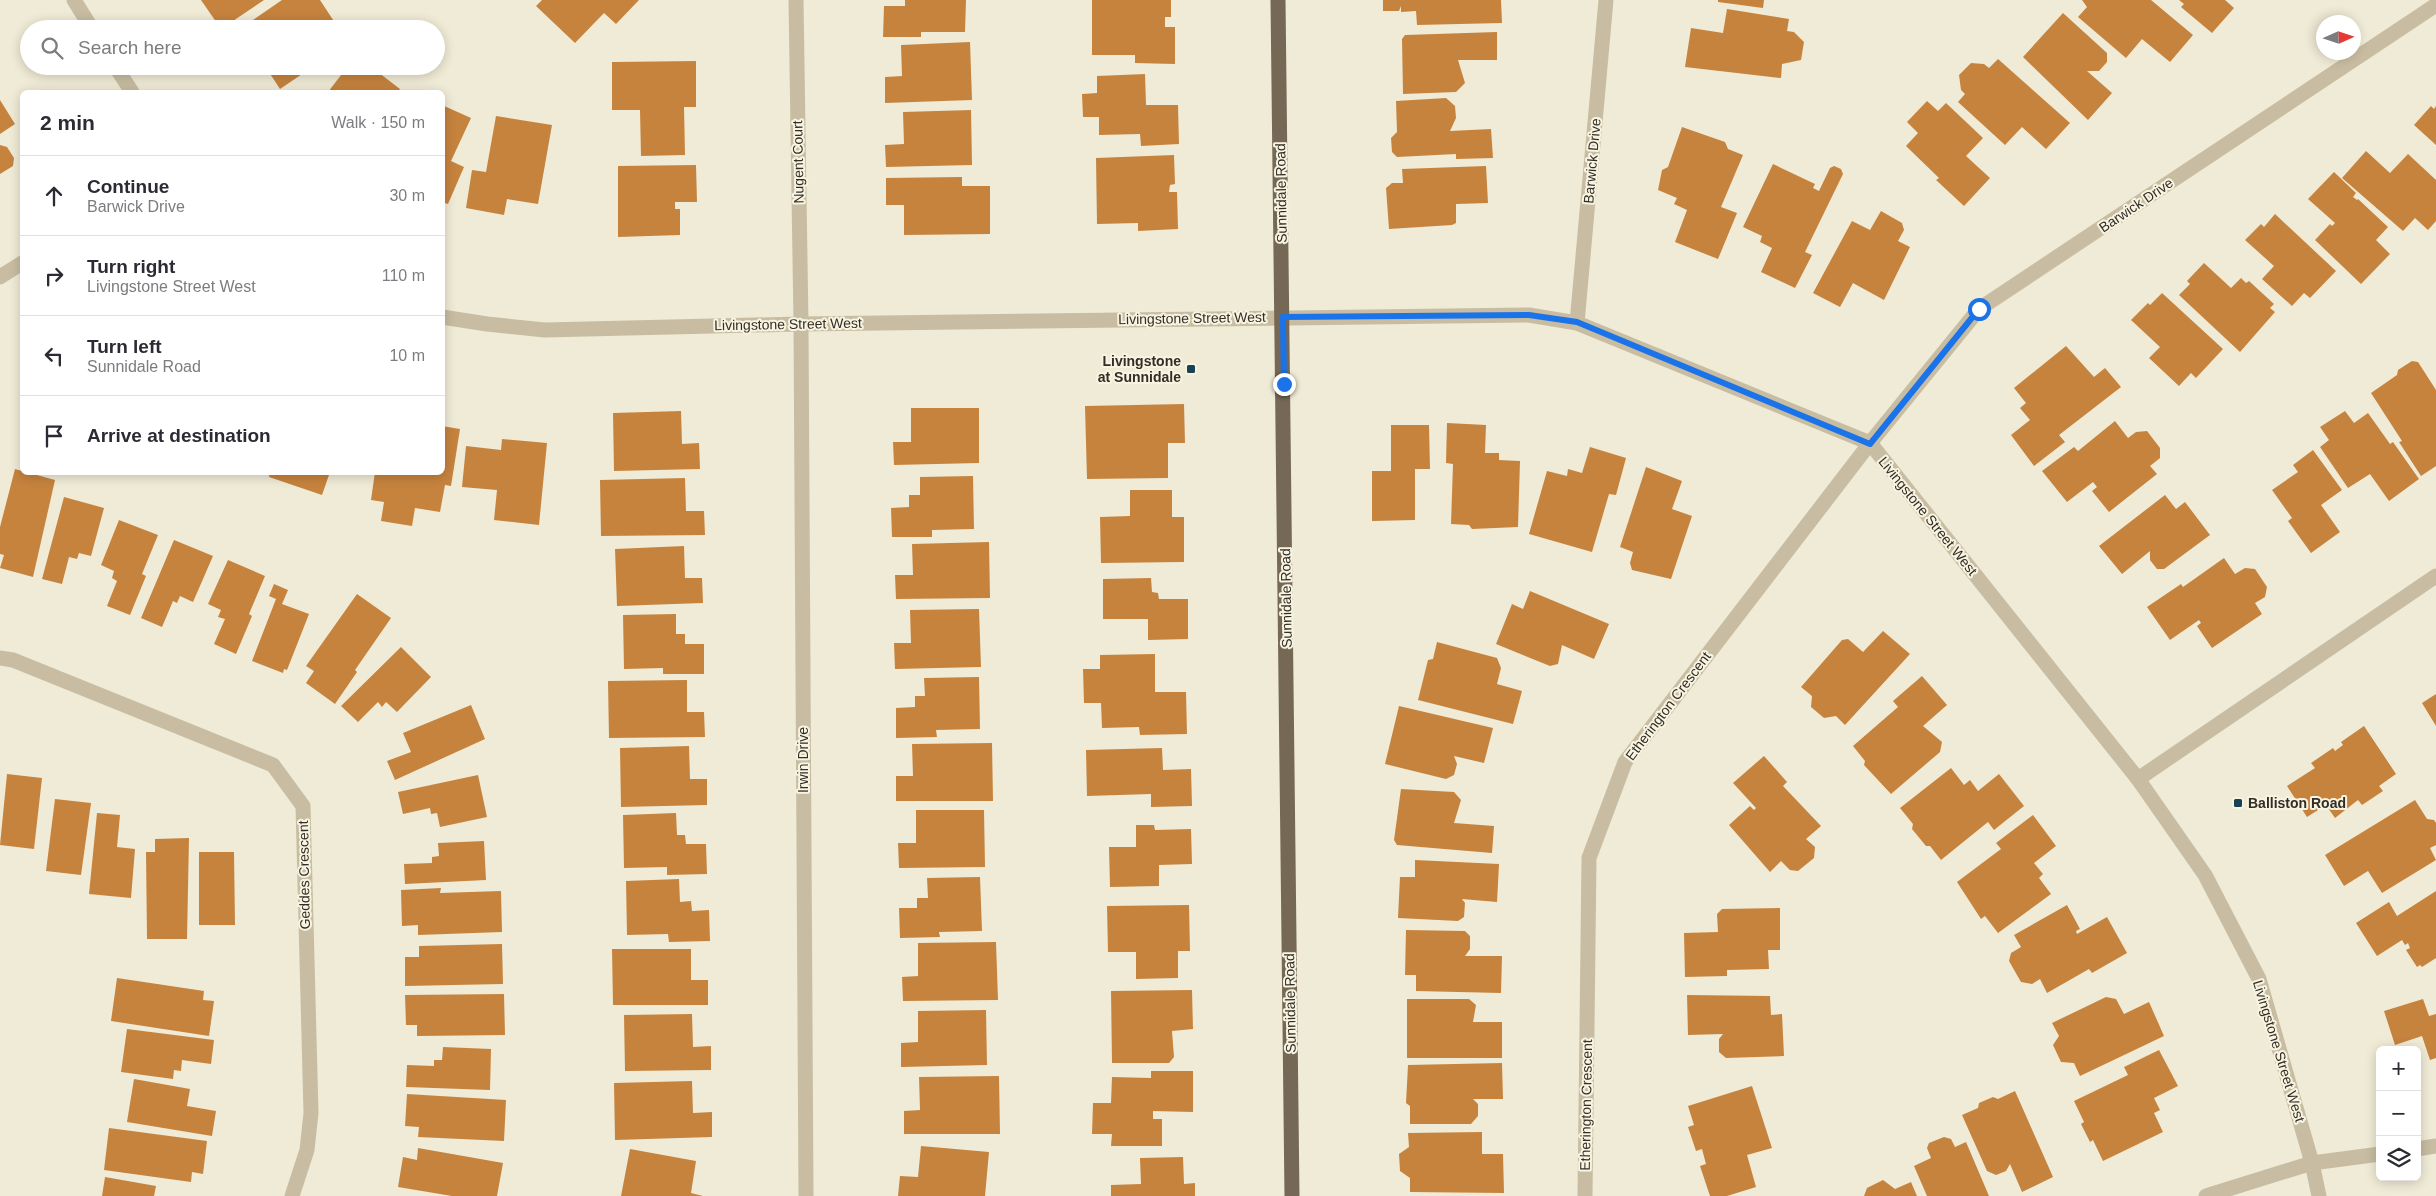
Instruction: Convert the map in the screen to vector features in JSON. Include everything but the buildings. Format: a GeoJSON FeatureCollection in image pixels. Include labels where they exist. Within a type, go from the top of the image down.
{"type":"FeatureCollection","features":[{"type":"Feature","properties":{"kind":"main road","name":"Sunnidale Road"},"geometry":{"type":"LineString","coordinates":[[1278,0],[1292,1196]]}},
{"type":"Feature","properties":{"kind":"street"},"geometry":{"type":"LineString","coordinates":[[74,0],[86,20]]}},
{"type":"Feature","properties":{"kind":"street","name":"Nugent Court"},"geometry":{"type":"LineString","coordinates":[[796,0],[801,324]]}},
{"type":"Feature","properties":{"kind":"street","name":"Barwick Drive"},"geometry":{"type":"LineString","coordinates":[[1577,322],[1606,0]]}},
{"type":"Feature","properties":{"kind":"street","name":"Barwick Drive"},"geometry":{"type":"LineString","coordinates":[[1870,444],[1979,309],[2436,5]]}},
{"type":"Feature","properties":{"kind":"street"},"geometry":{"type":"LineString","coordinates":[[121,75],[131,90]]}},
{"type":"Feature","properties":{"kind":"street"},"geometry":{"type":"LineString","coordinates":[[0,277],[20,264]]}},
{"type":"Feature","properties":{"kind":"street","name":"Livingstone Street West"},"geometry":{"type":"LineString","coordinates":[[445,317],[545,330],[801,324],[1529,315],[1577,322],[1870,444],[2138,779],[2205,875],[2259,979],[2312,1163],[2319,1196]]}},
{"type":"Feature","properties":{"kind":"street","name":"Irwin Drive"},"geometry":{"type":"LineString","coordinates":[[801,324],[806,1196]]}},
{"type":"Feature","properties":{"kind":"street","name":"Etherington Crescent"},"geometry":{"type":"LineString","coordinates":[[1585,1196],[1589,858],[1625,762],[1870,444]]}},
{"type":"Feature","properties":{"kind":"street"},"geometry":{"type":"LineString","coordinates":[[2138,779],[2436,576]]}},
{"type":"Feature","properties":{"kind":"street","name":"Geddes Crescent"},"geometry":{"type":"LineString","coordinates":[[0,658],[13,660],[273,766],[303,806],[311,1113],[307,1150],[292,1196]]}},
{"type":"Feature","properties":{"kind":"street"},"geometry":{"type":"LineString","coordinates":[[2421,1148],[2436,1146]]}},
{"type":"Feature","properties":{"kind":"street"},"geometry":{"type":"LineString","coordinates":[[2206,1196],[2312,1163],[2376,1155]]}},
{"type":"Feature","properties":{"kind":"place","name":"Livingstone at Sunnidale"},"geometry":{"type":"Point","coordinates":[1191,369]}},
{"type":"Feature","properties":{"kind":"place","name":"Balliston Road"},"geometry":{"type":"Point","coordinates":[2238,803]}},
{"type":"Feature","properties":{"kind":"route"},"geometry":{"type":"LineString","coordinates":[[1284,384],[1283,317],[1529,315],[1577,322],[1652,355],[1870,444],[1979,309]]}}]}
